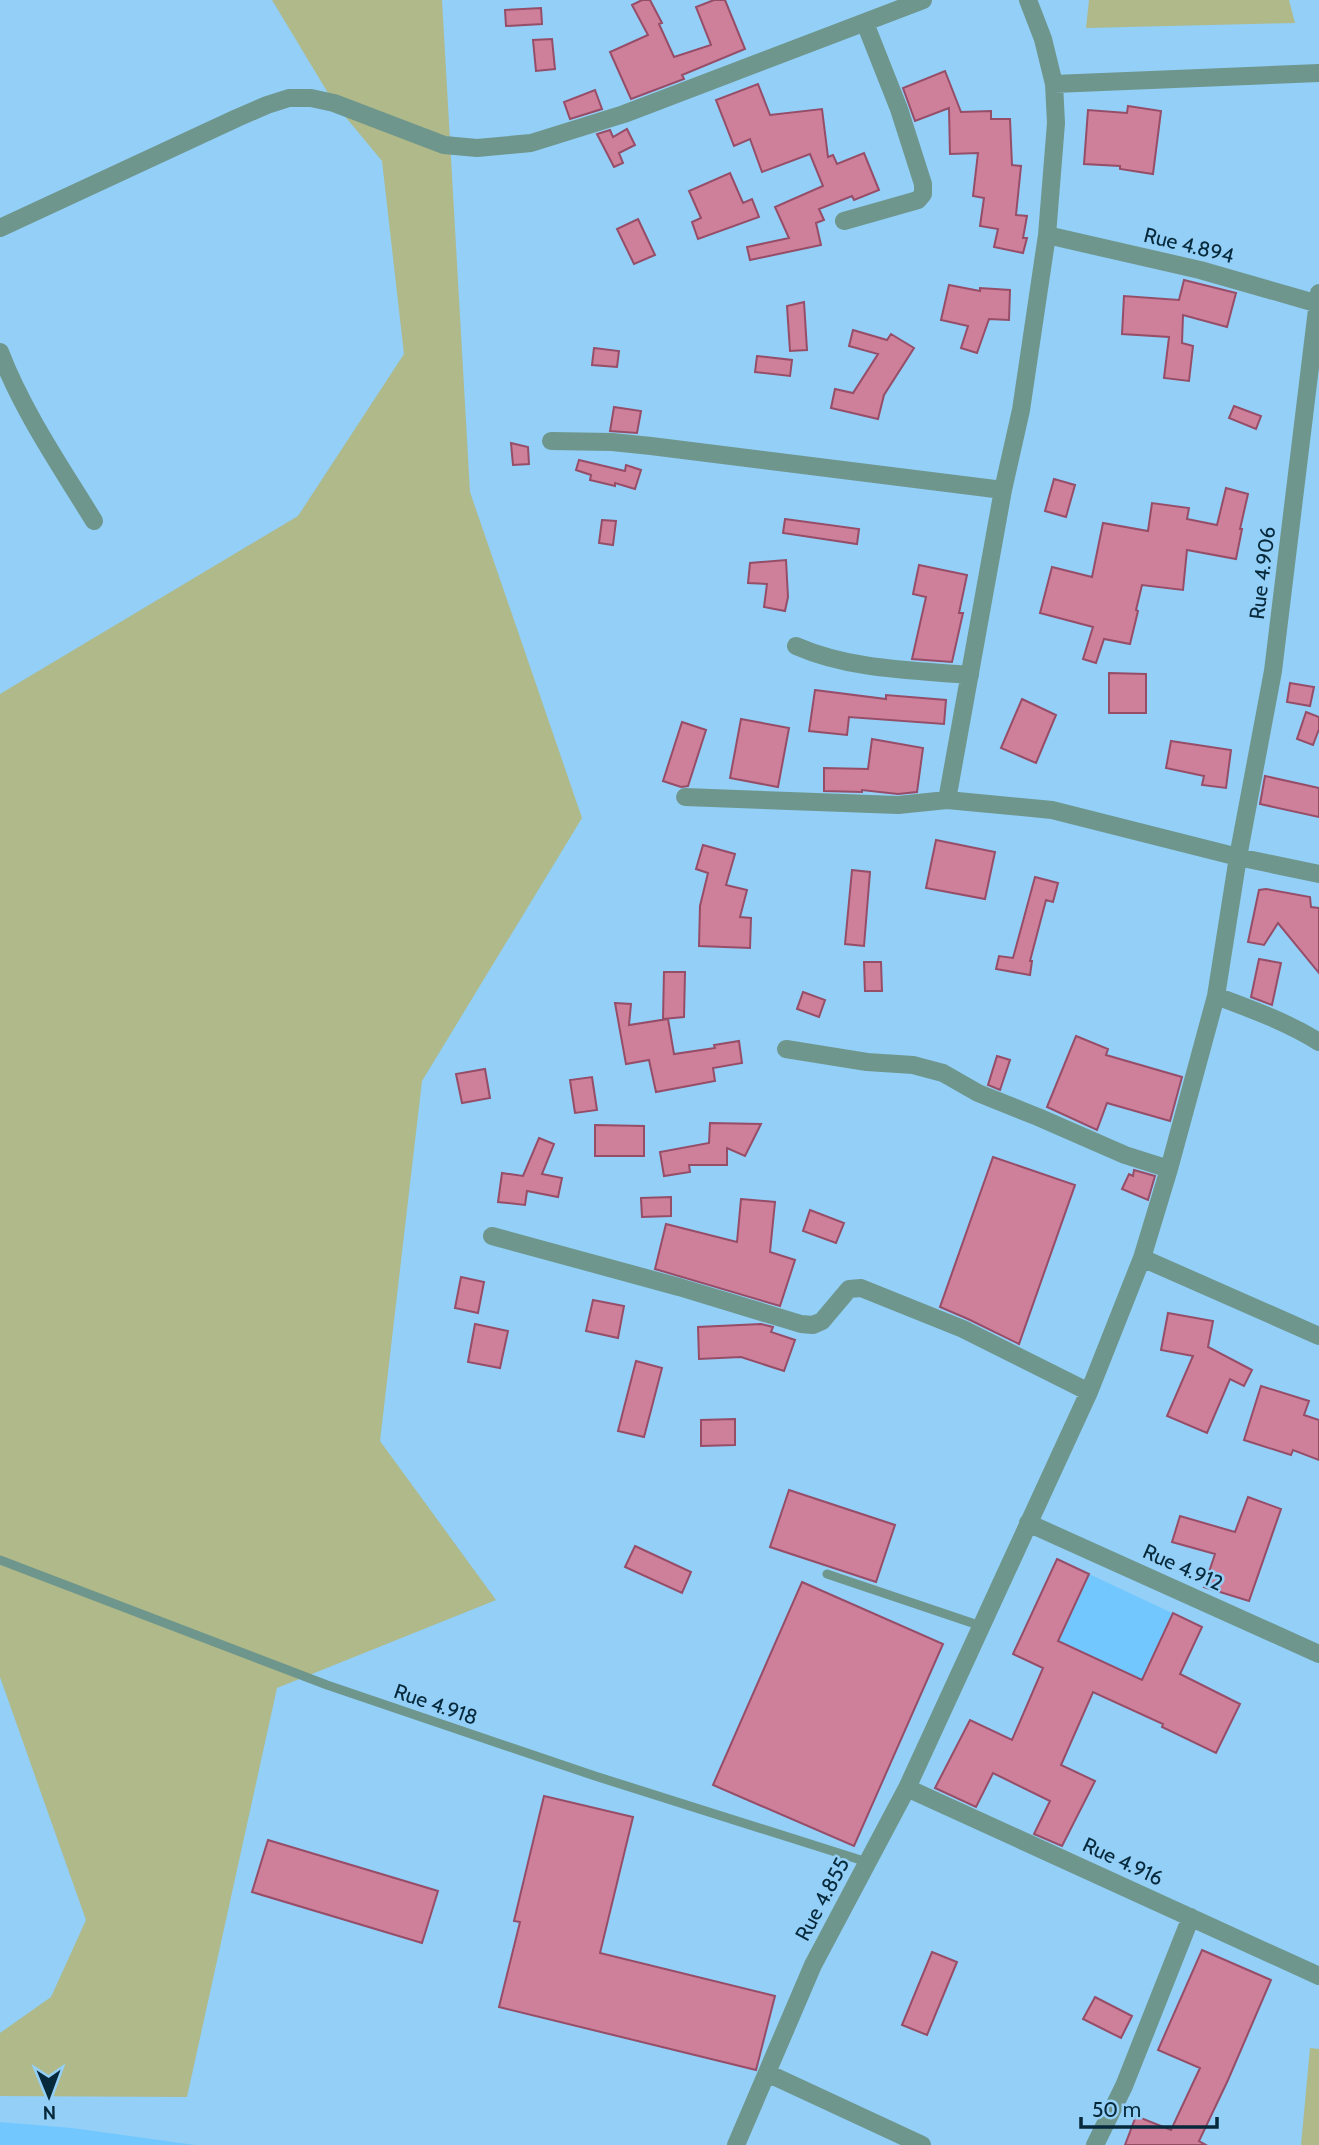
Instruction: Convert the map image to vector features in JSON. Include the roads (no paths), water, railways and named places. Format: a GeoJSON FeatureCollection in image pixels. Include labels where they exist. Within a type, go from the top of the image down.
{"type":"FeatureCollection","features":[{"type":"Feature","properties":{"kind":"street"},"geometry":{"type":"LineString","coordinates":[[0,228],[237,118],[289,98],[311,98],[334,103],[444,145],[478,148],[531,143],[624,114],[923,0]]}},
{"type":"Feature","properties":{"kind":"street"},"geometry":{"type":"LineString","coordinates":[[947,800],[1003,490],[1021,410],[1046,235],[1056,123],[1054,84],[1028,0]]}},
{"type":"Feature","properties":{"kind":"street"},"geometry":{"type":"LineString","coordinates":[[844,221],[918,200],[923,194],[923,184],[899,109],[865,23]]}},
{"type":"Feature","properties":{"kind":"street"},"geometry":{"type":"LineString","coordinates":[[1054,84],[1319,73]]}},
{"type":"Feature","properties":{"kind":"street","name":"Rue 4.894"},"geometry":{"type":"LineString","coordinates":[[1046,235],[1200,270],[1319,304]]}},
{"type":"Feature","properties":{"kind":"street","name":"Rue 4.906"},"geometry":{"type":"LineString","coordinates":[[1142,1258],[1216,996],[1238,857],[1273,671],[1319,293]]}},
{"type":"Feature","properties":{"kind":"street"},"geometry":{"type":"LineString","coordinates":[[0,352],[47,444],[94,522]]}},
{"type":"Feature","properties":{"kind":"street"},"geometry":{"type":"LineString","coordinates":[[551,441],[638,444],[1003,490]]}},
{"type":"Feature","properties":{"kind":"street"},"geometry":{"type":"LineString","coordinates":[[796,646],[820,657],[853,664],[970,675]]}},
{"type":"Feature","properties":{"kind":"street"},"geometry":{"type":"LineString","coordinates":[[685,797],[898,805],[947,800],[1052,810],[1238,857],[1319,874]]}},
{"type":"Feature","properties":{"kind":"street"},"geometry":{"type":"LineString","coordinates":[[1216,996],[1261,1013],[1319,1042]]}},
{"type":"Feature","properties":{"kind":"street"},"geometry":{"type":"LineString","coordinates":[[786,1049],[867,1062],[913,1065],[943,1073],[978,1093],[1125,1155],[1169,1169]]}},
{"type":"Feature","properties":{"kind":"street"},"geometry":{"type":"LineString","coordinates":[[492,1236],[679,1287],[801,1324],[813,1325],[822,1321],[849,1289],[861,1288],[963,1329],[1089,1392]]}},
{"type":"Feature","properties":{"kind":"street"},"geometry":{"type":"LineString","coordinates":[[1142,1258],[1319,1336]]}},
{"type":"Feature","properties":{"kind":"street","name":"Rue 4.855"},"geometry":{"type":"LineString","coordinates":[[736,2145],[813,1965],[907,1787],[1089,1392],[1142,1258]]}},
{"type":"Feature","properties":{"kind":"street","name":"Rue 4.912"},"geometry":{"type":"LineString","coordinates":[[1028,1523],[1319,1654]]}},
{"type":"Feature","properties":{"kind":"street","name":"Rue 4.916"},"geometry":{"type":"LineString","coordinates":[[907,1787],[1319,1976]]}},
{"type":"Feature","properties":{"kind":"street"},"geometry":{"type":"LineString","coordinates":[[1095,2145],[1124,2086],[1191,1917]]}},
{"type":"Feature","properties":{"kind":"street"},"geometry":{"type":"LineString","coordinates":[[767,2073],[922,2145]]}},
{"type":"Feature","properties":{"kind":"lane","name":"Rue 4.918"},"geometry":{"type":"LineString","coordinates":[[0,1560],[327,1685],[595,1776],[867,1862]]}},
{"type":"Feature","properties":{"kind":"lane"},"geometry":{"type":"LineString","coordinates":[[827,1574],[981,1626]]}}]}
